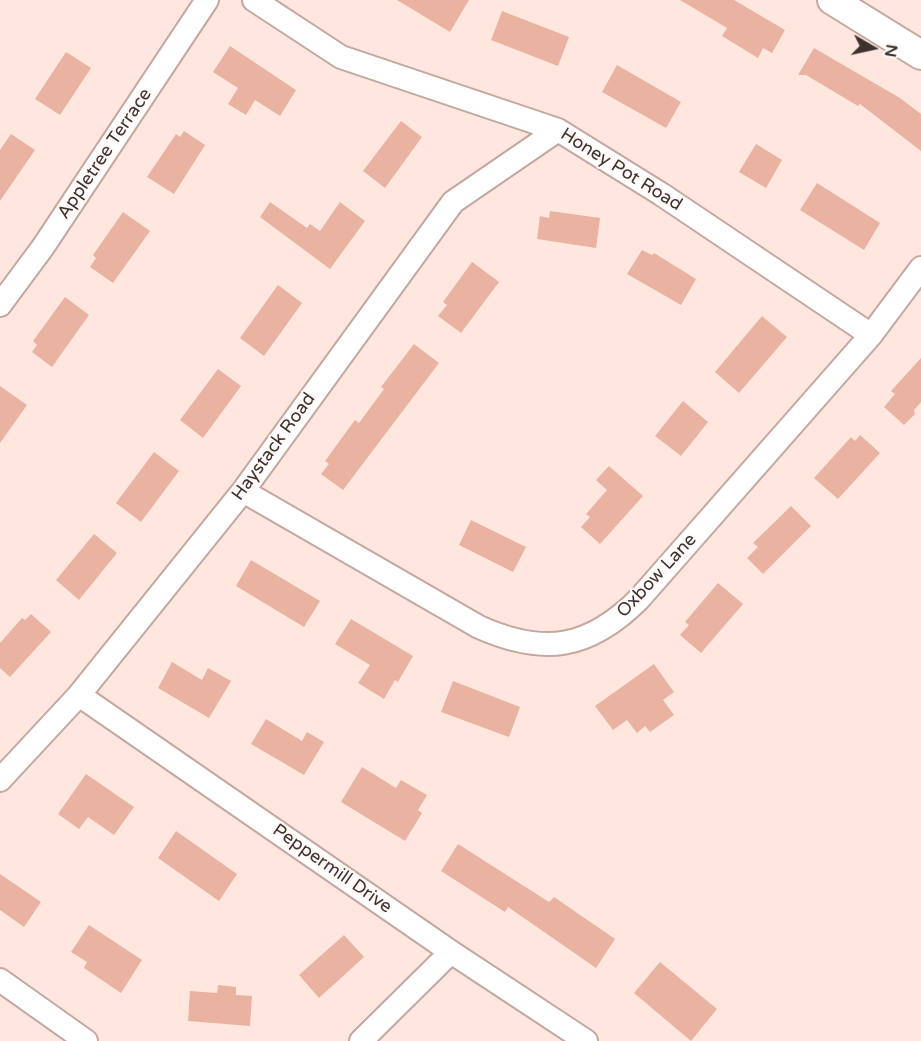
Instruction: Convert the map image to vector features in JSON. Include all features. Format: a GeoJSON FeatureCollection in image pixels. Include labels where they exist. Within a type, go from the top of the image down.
{"type":"FeatureCollection","features":[{"type":"Feature","properties":{"kind":"street","name":"Appletree Terrace"},"geometry":{"type":"LineString","coordinates":[[0,305],[43,247],[207,0]]}},
{"type":"Feature","properties":{"kind":"street","name":"Honey Pot Road"},"geometry":{"type":"LineString","coordinates":[[254,0],[341,57],[558,130],[661,194],[871,335]]}},
{"type":"Feature","properties":{"kind":"street"},"geometry":{"type":"LineString","coordinates":[[832,0],[921,55]]}},
{"type":"Feature","properties":{"kind":"street","name":"Haystack Road"},"geometry":{"type":"LineString","coordinates":[[0,780],[79,695],[243,491],[453,202],[558,130]]}},
{"type":"Feature","properties":{"kind":"street","name":"Oxbow Lane"},"geometry":{"type":"LineString","coordinates":[[243,491],[479,627],[498,635],[532,644],[553,645],[570,642],[605,628],[622,616],[639,599],[871,335],[921,268]]}},
{"type":"Feature","properties":{"kind":"street","name":"Peppermill Drive"},"geometry":{"type":"LineString","coordinates":[[79,695],[451,952],[586,1041]]}},
{"type":"Feature","properties":{"kind":"street"},"geometry":{"type":"LineString","coordinates":[[361,1041],[451,952]]}},
{"type":"Feature","properties":{"kind":"street"},"geometry":{"type":"LineString","coordinates":[[0,980],[86,1041]]}},
{"type":"Feature","properties":{"kind":"building"},"geometry":{"type":"Polygon","coordinates":[[[397,0],[469,0],[450,32],[397,0]]]}},
{"type":"Feature","properties":{"kind":"building"},"geometry":{"type":"Polygon","coordinates":[[[680,0],[734,0],[785,30],[772,53],[763,48],[758,58],[722,36],[727,28],[680,0]]]}},
{"type":"Feature","properties":{"kind":"building"},"geometry":{"type":"Polygon","coordinates":[[[502,11],[569,37],[558,66],[491,40],[502,11]]]}},
{"type":"Feature","properties":{"kind":"building"},"geometry":{"type":"Polygon","coordinates":[[[230,46],[296,90],[280,116],[255,100],[246,115],[228,104],[238,88],[213,72],[230,46]]]}},
{"type":"Feature","properties":{"kind":"building"},"geometry":{"type":"Polygon","coordinates":[[[814,48],[900,98],[921,114],[921,151],[860,104],[858,106],[806,75],[798,75],[814,48]]]}},
{"type":"Feature","properties":{"kind":"building"},"geometry":{"type":"Polygon","coordinates":[[[66,52],[91,68],[60,115],[35,99],[66,52]]]}},
{"type":"Feature","properties":{"kind":"building"},"geometry":{"type":"Polygon","coordinates":[[[617,65],[681,102],[666,128],[602,92],[617,65]]]}},
{"type":"Feature","properties":{"kind":"building"},"geometry":{"type":"Polygon","coordinates":[[[401,121],[422,137],[385,188],[363,171],[401,121]]]}},
{"type":"Feature","properties":{"kind":"building"},"geometry":{"type":"Polygon","coordinates":[[[184,131],[205,145],[174,194],[147,177],[176,134],[180,137],[184,131]]]}},
{"type":"Feature","properties":{"kind":"building"},"geometry":{"type":"Polygon","coordinates":[[[11,134],[35,150],[0,201],[0,150],[11,134]]]}},
{"type":"Feature","properties":{"kind":"building"},"geometry":{"type":"Polygon","coordinates":[[[756,144],[782,160],[766,188],[739,172],[756,144]]]}},
{"type":"Feature","properties":{"kind":"building"},"geometry":{"type":"Polygon","coordinates":[[[817,183],[880,223],[864,250],[800,210],[817,183]]]}},
{"type":"Feature","properties":{"kind":"building"},"geometry":{"type":"Polygon","coordinates":[[[270,202],[307,228],[310,224],[320,231],[340,202],[365,221],[330,269],[260,217],[270,202]]]}},
{"type":"Feature","properties":{"kind":"building"},"geometry":{"type":"Polygon","coordinates":[[[550,211],[600,218],[596,248],[537,239],[540,216],[549,218],[550,211]]]}},
{"type":"Feature","properties":{"kind":"building"},"geometry":{"type":"Polygon","coordinates":[[[123,212],[150,231],[113,283],[90,267],[96,258],[93,255],[123,212]]]}},
{"type":"Feature","properties":{"kind":"building"},"geometry":{"type":"Polygon","coordinates":[[[642,250],[652,255],[654,253],[696,279],[681,305],[627,274],[642,250]]]}},
{"type":"Feature","properties":{"kind":"building"},"geometry":{"type":"Polygon","coordinates":[[[472,262],[499,282],[461,333],[438,316],[447,305],[443,302],[472,262]]]}},
{"type":"Feature","properties":{"kind":"building"},"geometry":{"type":"Polygon","coordinates":[[[278,285],[302,303],[264,356],[240,338],[278,285]]]}},
{"type":"Feature","properties":{"kind":"building"},"geometry":{"type":"Polygon","coordinates":[[[65,297],[89,315],[52,367],[32,352],[37,345],[33,341],[65,297]]]}},
{"type":"Feature","properties":{"kind":"building"},"geometry":{"type":"Polygon","coordinates":[[[762,316],[787,337],[739,393],[715,372],[762,316]]]}},
{"type":"Feature","properties":{"kind":"building"},"geometry":{"type":"Polygon","coordinates":[[[414,344],[439,363],[343,490],[321,474],[329,464],[325,461],[355,420],[359,423],[384,389],[381,387],[414,344]]]}},
{"type":"Feature","properties":{"kind":"building"},"geometry":{"type":"Polygon","coordinates":[[[921,358],[921,402],[914,410],[915,414],[904,425],[884,407],[895,394],[891,391],[921,358]]]}},
{"type":"Feature","properties":{"kind":"building"},"geometry":{"type":"Polygon","coordinates":[[[218,369],[241,386],[203,438],[180,420],[218,369]]]}},
{"type":"Feature","properties":{"kind":"building"},"geometry":{"type":"Polygon","coordinates":[[[0,386],[27,405],[0,443],[0,386]]]}},
{"type":"Feature","properties":{"kind":"building"},"geometry":{"type":"Polygon","coordinates":[[[683,401],[708,422],[681,456],[655,436],[683,401]]]}},
{"type":"Feature","properties":{"kind":"building"},"geometry":{"type":"Polygon","coordinates":[[[860,435],[880,453],[838,499],[814,478],[851,437],[855,441],[860,435]]]}},
{"type":"Feature","properties":{"kind":"building"},"geometry":{"type":"Polygon","coordinates":[[[154,452],[179,471],[141,522],[116,503],[154,452]]]}},
{"type":"Feature","properties":{"kind":"building"},"geometry":{"type":"Polygon","coordinates":[[[609,466],[643,496],[600,544],[581,527],[590,517],[586,514],[607,490],[596,480],[609,466]]]}},
{"type":"Feature","properties":{"kind":"building"},"geometry":{"type":"Polygon","coordinates":[[[791,506],[811,526],[763,574],[747,558],[758,547],[753,543],[791,506]]]}},
{"type":"Feature","properties":{"kind":"building"},"geometry":{"type":"Polygon","coordinates":[[[471,520],[526,547],[513,572],[459,545],[471,520]]]}},
{"type":"Feature","properties":{"kind":"building"},"geometry":{"type":"Polygon","coordinates":[[[94,534],[117,553],[79,600],[56,580],[94,534]]]}},
{"type":"Feature","properties":{"kind":"building"},"geometry":{"type":"Polygon","coordinates":[[[251,560],[320,601],[304,627],[236,586],[251,560]]]}},
{"type":"Feature","properties":{"kind":"building"},"geometry":{"type":"Polygon","coordinates":[[[718,583],[743,604],[701,653],[680,635],[689,625],[685,622],[718,583]]]}},
{"type":"Feature","properties":{"kind":"building"},"geometry":{"type":"Polygon","coordinates":[[[31,614],[51,632],[10,677],[0,668],[0,643],[22,618],[25,620],[31,614]]]}},
{"type":"Feature","properties":{"kind":"building"},"geometry":{"type":"Polygon","coordinates":[[[351,619],[413,656],[398,682],[395,680],[384,699],[358,683],[370,665],[335,644],[351,619]]]}},
{"type":"Feature","properties":{"kind":"building"},"geometry":{"type":"Polygon","coordinates":[[[172,662],[202,680],[208,668],[231,681],[209,718],[158,688],[172,662]]]}},
{"type":"Feature","properties":{"kind":"building"},"geometry":{"type":"Polygon","coordinates":[[[654,664],[674,692],[663,700],[674,715],[650,732],[645,726],[637,733],[627,720],[613,730],[595,706],[654,664]]]}},
{"type":"Feature","properties":{"kind":"building"},"geometry":{"type":"Polygon","coordinates":[[[453,681],[520,707],[509,737],[441,712],[453,681]]]}},
{"type":"Feature","properties":{"kind":"building"},"geometry":{"type":"Polygon","coordinates":[[[266,719],[302,741],[307,732],[324,742],[304,775],[251,744],[266,719]]]}},
{"type":"Feature","properties":{"kind":"building"},"geometry":{"type":"Polygon","coordinates":[[[362,767],[396,788],[401,780],[427,795],[418,810],[422,813],[405,841],[341,802],[362,767]]]}},
{"type":"Feature","properties":{"kind":"building"},"geometry":{"type":"Polygon","coordinates":[[[86,774],[134,807],[114,835],[88,817],[79,829],[58,814],[86,774]]]}},
{"type":"Feature","properties":{"kind":"building"},"geometry":{"type":"Polygon","coordinates":[[[176,831],[237,874],[219,901],[158,858],[176,831]]]}},
{"type":"Feature","properties":{"kind":"building"},"geometry":{"type":"Polygon","coordinates":[[[458,844],[549,902],[554,897],[615,939],[596,968],[508,907],[505,912],[441,871],[458,844]]]}},
{"type":"Feature","properties":{"kind":"building"},"geometry":{"type":"Polygon","coordinates":[[[0,874],[41,902],[24,927],[0,910],[0,874]]]}},
{"type":"Feature","properties":{"kind":"building"},"geometry":{"type":"Polygon","coordinates":[[[89,925],[142,960],[121,993],[84,968],[87,962],[71,952],[89,925]]]}},
{"type":"Feature","properties":{"kind":"building"},"geometry":{"type":"Polygon","coordinates":[[[344,935],[364,957],[319,998],[299,975],[344,935]]]}},
{"type":"Feature","properties":{"kind":"building"},"geometry":{"type":"Polygon","coordinates":[[[660,962],[717,1009],[691,1041],[634,993],[660,962]]]}},
{"type":"Feature","properties":{"kind":"building"},"geometry":{"type":"Polygon","coordinates":[[[218,985],[236,987],[236,995],[252,996],[250,1026],[188,1021],[190,991],[217,993],[218,985]]]}}]}
